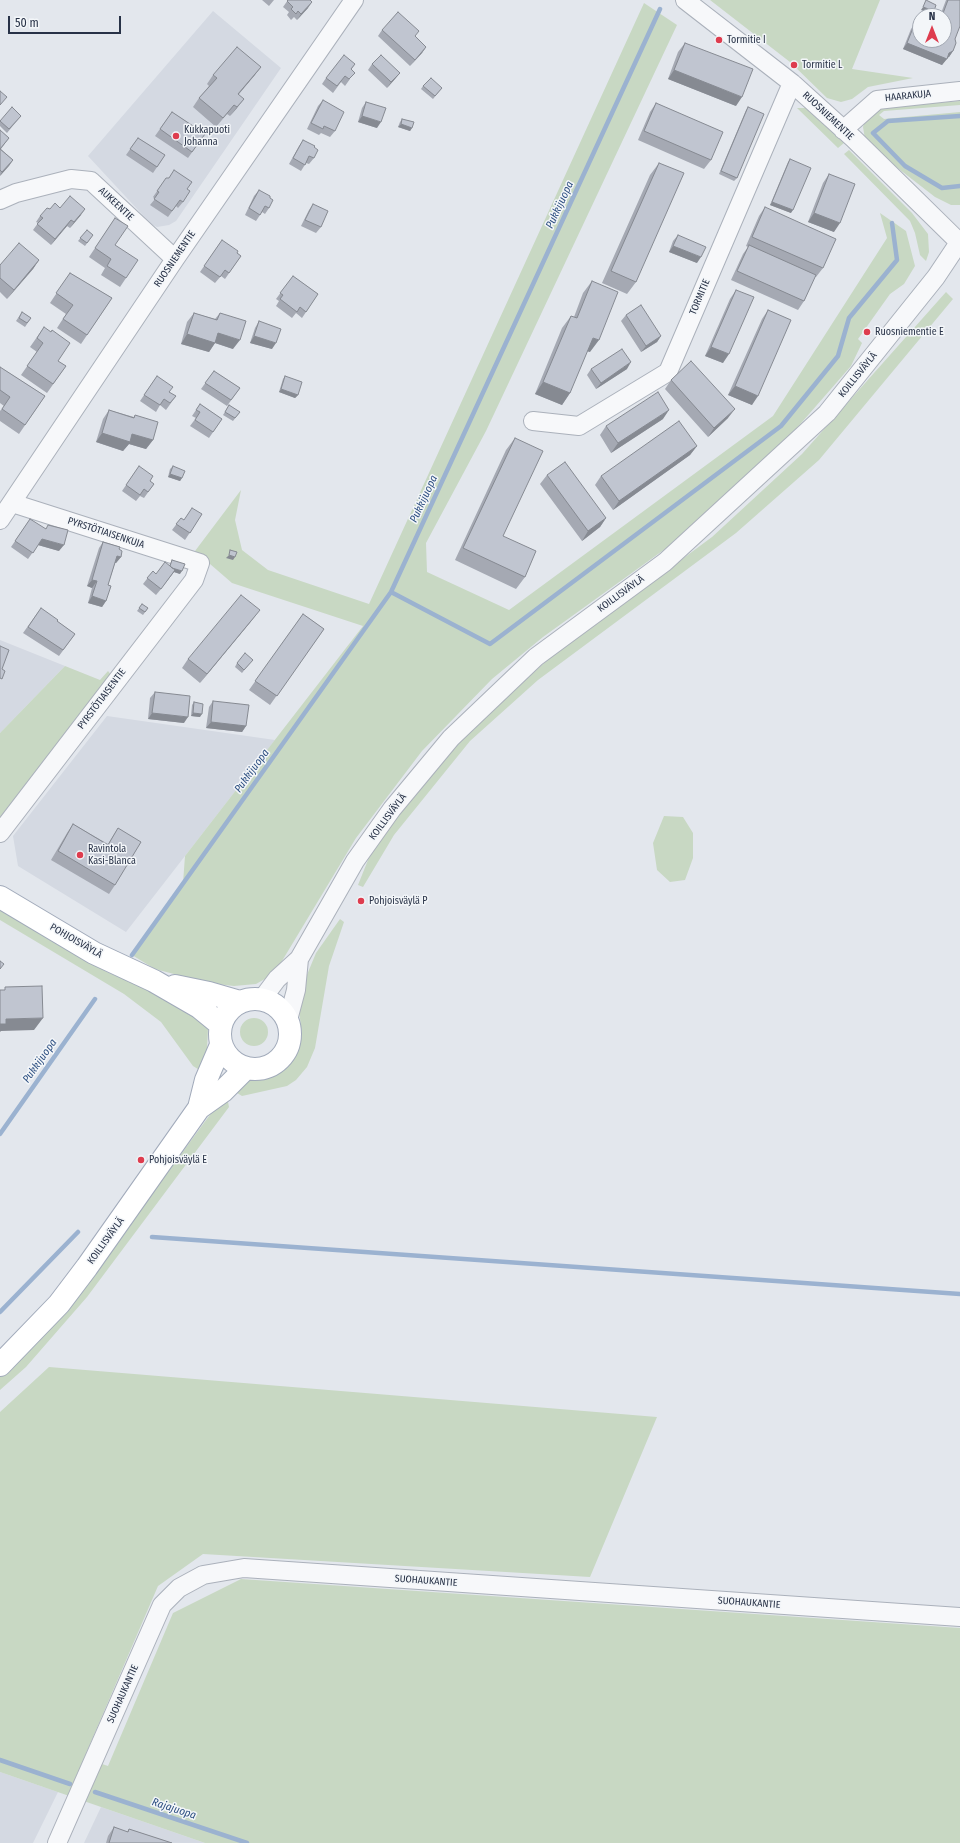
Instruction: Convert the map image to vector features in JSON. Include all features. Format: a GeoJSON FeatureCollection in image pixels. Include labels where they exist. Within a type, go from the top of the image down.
{"type":"FeatureCollection","features":[{"type":"Feature","properties":{"kind":"main road","name":"POHJOISVÄYLÄ"},"geometry":{"type":"LineString","coordinates":[[0,897],[94,953],[154,982],[199,1007],[221,1035]]}},
{"type":"Feature","properties":{"kind":"main road","name":"POHJOISVÄYLÄ"},"geometry":{"type":"LineString","coordinates":[[154,982],[209,993],[240,1002]]}},
{"type":"Feature","properties":{"kind":"main road"},"geometry":{"type":"LineString","coordinates":[[247,999],[262,999],[273,1003],[282,1010],[288,1020],[291,1030],[291,1039],[282,1057],[266,1068],[246,1068],[235,1064],[227,1056],[221,1035],[225,1016],[231,1008],[240,1002],[247,999]]}},
{"type":"Feature","properties":{"kind":"main road","name":"KOILLISVÄYLÄ"},"geometry":{"type":"LineString","coordinates":[[199,1108],[206,1080],[221,1035]]}},
{"type":"Feature","properties":{"kind":"main road","name":"KOILLISVÄYLÄ"},"geometry":{"type":"LineString","coordinates":[[0,1365],[59,1304],[118,1226],[199,1108],[223,1091],[246,1068]]}},
{"type":"Feature","properties":{"kind":"street","name":"RUOSNIEMENTIE"},"geometry":{"type":"LineString","coordinates":[[0,520],[175,258],[354,0]]}},
{"type":"Feature","properties":{"kind":"street","name":"RUOSNIEMENTIE"},"geometry":{"type":"LineString","coordinates":[[686,0],[792,83],[844,130],[960,241]]}},
{"type":"Feature","properties":{"kind":"street","name":"TORMITIE"},"geometry":{"type":"LineString","coordinates":[[533,421],[579,426],[668,372],[792,83]]}},
{"type":"Feature","properties":{"kind":"street","name":"HAARAKUJA"},"geometry":{"type":"LineString","coordinates":[[844,130],[877,100],[960,91]]}},
{"type":"Feature","properties":{"kind":"street","name":"AUKEENTIE"},"geometry":{"type":"LineString","coordinates":[[0,200],[16,192],[71,179],[91,181],[175,258]]}},
{"type":"Feature","properties":{"kind":"street","name":"KOILLISVÄYLÄ"},"geometry":{"type":"LineString","coordinates":[[262,999],[277,979],[300,959],[355,861],[392,809],[451,738],[536,657],[665,562],[827,413],[936,277],[960,241]]}},
{"type":"Feature","properties":{"kind":"street","name":"PYRSTÖTIAISENKUJA"},"geometry":{"type":"LineString","coordinates":[[12,503],[200,563]]}},
{"type":"Feature","properties":{"kind":"street","name":"PYRSTÖTIAISENTIE"},"geometry":{"type":"LineString","coordinates":[[0,833],[194,580],[200,563]]}},
{"type":"Feature","properties":{"kind":"street","name":"KOILLISVÄYLÄ"},"geometry":{"type":"LineString","coordinates":[[288,1020],[296,990],[300,959]]}},
{"type":"Feature","properties":{"kind":"street","name":"SUOHAUKANTIE"},"geometry":{"type":"LineString","coordinates":[[57,1843],[162,1605],[179,1588],[203,1575],[244,1568],[960,1617]]}},
{"type":"Feature","properties":{"kind":"shaded area"},"geometry":{"type":"Polygon","coordinates":[[[213,11],[281,68],[176,221],[169,225],[157,227],[151,224],[88,156],[213,11]]]}},
{"type":"Feature","properties":{"kind":"shaded area"},"geometry":{"type":"Polygon","coordinates":[[[0,640],[65,666],[0,733],[0,640]]]}},
{"type":"Feature","properties":{"kind":"shaded area"},"geometry":{"type":"Polygon","coordinates":[[[107,716],[275,740],[126,932],[18,866],[13,836],[107,716]]]}},
{"type":"Feature","properties":{"kind":"shaded area"},"geometry":{"type":"Polygon","coordinates":[[[0,1772],[58,1792],[33,1843],[0,1843],[0,1772]]]}},
{"type":"Feature","properties":{"kind":"shaded area"},"geometry":{"type":"Polygon","coordinates":[[[101,1807],[205,1843],[84,1843],[101,1807]]]}},
{"type":"Feature","properties":{"kind":"green space"},"geometry":{"type":"Polygon","coordinates":[[[710,0],[880,0],[852,69],[913,78],[868,87],[852,99],[841,102],[827,98],[790,62],[710,0]]]}},
{"type":"Feature","properties":{"kind":"green space"},"geometry":{"type":"Polygon","coordinates":[[[644,3],[677,25],[486,431],[426,543],[427,572],[509,610],[773,416],[887,238],[880,213],[906,231],[915,266],[904,284],[890,294],[858,339],[862,343],[851,366],[782,445],[672,544],[543,637],[492,679],[422,751],[356,838],[279,966],[270,976],[256,984],[234,986],[208,983],[155,969],[132,955],[183,883],[185,856],[363,626],[232,583],[195,551],[241,490],[235,520],[242,550],[268,570],[369,604],[644,3]]]}},
{"type":"Feature","properties":{"kind":"green space"},"geometry":{"type":"Polygon","coordinates":[[[960,101],[960,105],[884,111],[879,115],[884,119],[960,112],[960,205],[951,205],[935,197],[895,166],[865,139],[863,127],[866,116],[878,107],[960,101]]]}},
{"type":"Feature","properties":{"kind":"green space"},"geometry":{"type":"Polygon","coordinates":[[[797,108],[806,108],[844,143],[838,148],[797,108]]]}},
{"type":"Feature","properties":{"kind":"green space"},"geometry":{"type":"Polygon","coordinates":[[[849,150],[912,213],[928,234],[929,252],[926,261],[920,255],[915,233],[910,221],[844,154],[849,150]]]}},
{"type":"Feature","properties":{"kind":"green space"},"geometry":{"type":"Polygon","coordinates":[[[946,292],[953,299],[819,460],[736,533],[538,680],[470,741],[394,835],[363,887],[358,885],[370,855],[389,825],[459,740],[554,654],[712,537],[802,454],[946,292]]]}},
{"type":"Feature","properties":{"kind":"green space"},"geometry":{"type":"Polygon","coordinates":[[[65,666],[100,680],[108,671],[112,676],[0,817],[0,733],[65,666]]]}},
{"type":"Feature","properties":{"kind":"green space"},"geometry":{"type":"Polygon","coordinates":[[[664,816],[683,817],[693,833],[693,858],[685,880],[670,882],[657,870],[653,843],[664,816]]]}},
{"type":"Feature","properties":{"kind":"green space"},"geometry":{"type":"Polygon","coordinates":[[[0,909],[107,972],[189,1007],[201,1016],[208,1029],[207,1049],[201,1071],[193,1066],[161,1022],[124,994],[0,920],[0,909]]]}},
{"type":"Feature","properties":{"kind":"green space"},"geometry":{"type":"Polygon","coordinates":[[[340,919],[344,922],[329,966],[315,1048],[307,1067],[296,1080],[287,1086],[242,1096],[229,1088],[243,1080],[262,1079],[276,1075],[289,1066],[298,1051],[302,1034],[299,1011],[304,982],[316,953],[340,919]]]}},
{"type":"Feature","properties":{"kind":"green space"},"geometry":{"type":"Polygon","coordinates":[[[254,1018],[264,1022],[268,1032],[264,1042],[254,1046],[244,1042],[240,1032],[244,1022],[254,1018]]]}},
{"type":"Feature","properties":{"kind":"green space"},"geometry":{"type":"Polygon","coordinates":[[[223,1097],[228,1102],[229,1107],[87,1297],[26,1367],[0,1390],[0,1377],[79,1293],[223,1097]]]}},
{"type":"Feature","properties":{"kind":"green space"},"geometry":{"type":"Polygon","coordinates":[[[49,1367],[657,1417],[590,1577],[203,1554],[158,1586],[84,1758],[108,1766],[173,1613],[241,1579],[960,1628],[960,1843],[205,1843],[0,1772],[0,1412],[49,1367]]]}},
{"type":"Feature","properties":{"kind":"building"},"geometry":{"type":"Polygon","coordinates":[[[310,0],[312,2],[301,14],[298,11],[296,14],[291,9],[293,7],[287,1],[310,0]]]}},
{"type":"Feature","properties":{"kind":"building"},"geometry":{"type":"Polygon","coordinates":[[[926,0],[936,5],[935,8],[923,7],[926,0]]]}},
{"type":"Feature","properties":{"kind":"building"},"geometry":{"type":"Polygon","coordinates":[[[948,0],[960,0],[960,26],[955,39],[956,43],[953,51],[949,53],[947,59],[920,48],[952,48],[952,8],[945,8],[948,0]]]}},
{"type":"Feature","properties":{"kind":"building"},"geometry":{"type":"Polygon","coordinates":[[[398,12],[419,31],[415,36],[426,47],[415,60],[382,30],[398,12]]]}},
{"type":"Feature","properties":{"kind":"building"},"geometry":{"type":"Polygon","coordinates":[[[912,30],[912,45],[907,43],[912,30]]]}},
{"type":"Feature","properties":{"kind":"building"},"geometry":{"type":"Polygon","coordinates":[[[685,43],[753,69],[742,97],[674,70],[685,43]]]}},
{"type":"Feature","properties":{"kind":"building"},"geometry":{"type":"Polygon","coordinates":[[[237,47],[261,67],[238,94],[244,99],[237,107],[234,105],[223,118],[199,98],[217,78],[213,75],[237,47]]]}},
{"type":"Feature","properties":{"kind":"building"},"geometry":{"type":"Polygon","coordinates":[[[344,55],[355,64],[351,69],[355,73],[349,79],[345,76],[337,86],[326,78],[344,55]]]}},
{"type":"Feature","properties":{"kind":"building"},"geometry":{"type":"Polygon","coordinates":[[[381,55],[400,73],[391,82],[372,64],[381,55]]]}},
{"type":"Feature","properties":{"kind":"building"},"geometry":{"type":"Polygon","coordinates":[[[431,78],[442,88],[435,96],[423,86],[431,78]]]}},
{"type":"Feature","properties":{"kind":"building"},"geometry":{"type":"Polygon","coordinates":[[[0,91],[7,97],[0,105],[0,91]]]}},
{"type":"Feature","properties":{"kind":"building"},"geometry":{"type":"Polygon","coordinates":[[[323,100],[344,112],[335,131],[324,126],[323,129],[311,123],[323,100]]]}},
{"type":"Feature","properties":{"kind":"building"},"geometry":{"type":"Polygon","coordinates":[[[366,102],[386,108],[381,122],[362,116],[366,102]]]}},
{"type":"Feature","properties":{"kind":"building"},"geometry":{"type":"Polygon","coordinates":[[[656,103],[723,132],[711,160],[644,131],[656,103]]]}},
{"type":"Feature","properties":{"kind":"building"},"geometry":{"type":"Polygon","coordinates":[[[12,107],[21,116],[9,129],[0,121],[12,107]]]}},
{"type":"Feature","properties":{"kind":"building"},"geometry":{"type":"Polygon","coordinates":[[[748,107],[764,114],[737,178],[721,171],[748,107]]]}},
{"type":"Feature","properties":{"kind":"building"},"geometry":{"type":"Polygon","coordinates":[[[172,112],[205,134],[192,152],[160,129],[172,112]]]}},
{"type":"Feature","properties":{"kind":"building"},"geometry":{"type":"Polygon","coordinates":[[[402,119],[414,122],[412,128],[401,124],[402,119]]]}},
{"type":"Feature","properties":{"kind":"building"},"geometry":{"type":"Polygon","coordinates":[[[0,130],[9,138],[0,149],[0,130]]]}},
{"type":"Feature","properties":{"kind":"building"},"geometry":{"type":"Polygon","coordinates":[[[138,138],[165,155],[157,167],[130,149],[138,138]]]}},
{"type":"Feature","properties":{"kind":"building"},"geometry":{"type":"Polygon","coordinates":[[[303,140],[315,146],[314,147],[318,150],[314,158],[309,156],[305,165],[293,158],[303,140]]]}},
{"type":"Feature","properties":{"kind":"building"},"geometry":{"type":"Polygon","coordinates":[[[0,149],[13,160],[2,172],[0,170],[0,149]]]}},
{"type":"Feature","properties":{"kind":"building"},"geometry":{"type":"Polygon","coordinates":[[[790,159],[811,168],[793,210],[772,202],[790,159]]]}},
{"type":"Feature","properties":{"kind":"building"},"geometry":{"type":"Polygon","coordinates":[[[659,163],[684,173],[636,282],[611,271],[659,163]]]}},
{"type":"Feature","properties":{"kind":"building"},"geometry":{"type":"Polygon","coordinates":[[[174,170],[192,182],[187,189],[190,191],[183,202],[180,200],[172,211],[154,199],[159,192],[157,191],[174,170]]]}},
{"type":"Feature","properties":{"kind":"building"},"geometry":{"type":"Polygon","coordinates":[[[829,174],[855,184],[840,223],[814,213],[829,174]]]}},
{"type":"Feature","properties":{"kind":"building"},"geometry":{"type":"Polygon","coordinates":[[[259,190],[270,196],[273,200],[269,208],[265,206],[260,215],[249,208],[259,190]]]}},
{"type":"Feature","properties":{"kind":"building"},"geometry":{"type":"Polygon","coordinates":[[[70,196],[85,209],[74,222],[71,220],[55,239],[37,224],[43,218],[40,216],[47,208],[50,209],[55,203],[60,208],[70,196]]]}},
{"type":"Feature","properties":{"kind":"building"},"geometry":{"type":"Polygon","coordinates":[[[313,204],[328,211],[321,227],[305,220],[313,204]]]}},
{"type":"Feature","properties":{"kind":"building"},"geometry":{"type":"Polygon","coordinates":[[[765,207],[836,239],[823,268],[752,237],[765,207]]]}},
{"type":"Feature","properties":{"kind":"building"},"geometry":{"type":"Polygon","coordinates":[[[115,218],[128,226],[115,245],[138,260],[126,278],[107,266],[111,259],[95,248],[115,218]]]}},
{"type":"Feature","properties":{"kind":"building"},"geometry":{"type":"Polygon","coordinates":[[[87,230],[93,235],[87,243],[80,238],[87,230]]]}},
{"type":"Feature","properties":{"kind":"building"},"geometry":{"type":"Polygon","coordinates":[[[678,235],[706,247],[701,257],[673,246],[678,235]]]}},
{"type":"Feature","properties":{"kind":"building"},"geometry":{"type":"Polygon","coordinates":[[[222,240],[238,251],[237,253],[241,256],[229,273],[225,270],[220,277],[204,266],[222,240]]]}},
{"type":"Feature","properties":{"kind":"building"},"geometry":{"type":"Polygon","coordinates":[[[19,243],[39,260],[14,290],[0,278],[0,265],[19,243]]]}},
{"type":"Feature","properties":{"kind":"building"},"geometry":{"type":"Polygon","coordinates":[[[749,245],[816,275],[804,301],[737,271],[749,245]]]}},
{"type":"Feature","properties":{"kind":"building"},"geometry":{"type":"Polygon","coordinates":[[[70,273],[112,298],[87,335],[63,319],[73,305],[56,293],[70,273]]]}},
{"type":"Feature","properties":{"kind":"building"},"geometry":{"type":"Polygon","coordinates":[[[293,276],[318,294],[306,312],[300,307],[297,312],[280,299],[283,295],[280,293],[293,276]]]}},
{"type":"Feature","properties":{"kind":"building"},"geometry":{"type":"Polygon","coordinates":[[[592,281],[618,292],[599,340],[593,338],[570,393],[543,382],[571,316],[577,318],[592,281]]]}},
{"type":"Feature","properties":{"kind":"building"},"geometry":{"type":"Polygon","coordinates":[[[736,290],[754,297],[729,354],[711,347],[736,290]]]}},
{"type":"Feature","properties":{"kind":"building"},"geometry":{"type":"Polygon","coordinates":[[[641,305],[661,336],[646,346],[626,315],[641,305]]]}},
{"type":"Feature","properties":{"kind":"building"},"geometry":{"type":"Polygon","coordinates":[[[768,310],[791,320],[758,396],[735,386],[768,310]]]}},
{"type":"Feature","properties":{"kind":"building"},"geometry":{"type":"Polygon","coordinates":[[[22,312],[31,318],[27,323],[19,318],[22,312]]]}},
{"type":"Feature","properties":{"kind":"building"},"geometry":{"type":"Polygon","coordinates":[[[194,313],[217,320],[220,313],[246,321],[240,340],[218,333],[215,343],[187,334],[194,313]]]}},
{"type":"Feature","properties":{"kind":"building"},"geometry":{"type":"Polygon","coordinates":[[[259,321],[281,329],[276,343],[254,336],[259,321]]]}},
{"type":"Feature","properties":{"kind":"building"},"geometry":{"type":"Polygon","coordinates":[[[44,327],[51,332],[52,330],[70,343],[58,361],[66,366],[53,384],[27,366],[43,343],[37,338],[44,327]]]}},
{"type":"Feature","properties":{"kind":"building"},"geometry":{"type":"Polygon","coordinates":[[[622,349],[631,362],[601,383],[591,369],[622,349]]]}},
{"type":"Feature","properties":{"kind":"building"},"geometry":{"type":"Polygon","coordinates":[[[691,361],[735,409],[714,428],[671,380],[691,361]]]}},
{"type":"Feature","properties":{"kind":"building"},"geometry":{"type":"Polygon","coordinates":[[[0,367],[45,396],[25,425],[2,409],[10,397],[0,390],[0,367]]]}},
{"type":"Feature","properties":{"kind":"building"},"geometry":{"type":"Polygon","coordinates":[[[214,371],[240,388],[231,400],[205,383],[214,371]]]}},
{"type":"Feature","properties":{"kind":"building"},"geometry":{"type":"Polygon","coordinates":[[[157,376],[173,387],[169,392],[176,396],[170,403],[164,399],[160,405],[144,395],[157,376]]]}},
{"type":"Feature","properties":{"kind":"building"},"geometry":{"type":"Polygon","coordinates":[[[285,376],[302,382],[298,395],[281,389],[285,376]]]}},
{"type":"Feature","properties":{"kind":"building"},"geometry":{"type":"Polygon","coordinates":[[[658,392],[669,410],[618,443],[606,426],[658,392]]]}},
{"type":"Feature","properties":{"kind":"building"},"geometry":{"type":"Polygon","coordinates":[[[200,404],[222,419],[213,432],[195,420],[200,412],[196,410],[200,404]]]}},
{"type":"Feature","properties":{"kind":"building"},"geometry":{"type":"Polygon","coordinates":[[[229,405],[240,412],[235,418],[225,412],[229,405]]]}},
{"type":"Feature","properties":{"kind":"building"},"geometry":{"type":"Polygon","coordinates":[[[109,410],[134,418],[135,415],[158,422],[153,440],[132,434],[130,442],[102,433],[109,410]]]}},
{"type":"Feature","properties":{"kind":"building"},"geometry":{"type":"Polygon","coordinates":[[[679,421],[697,446],[619,501],[601,476],[679,421]]]}},
{"type":"Feature","properties":{"kind":"building"},"geometry":{"type":"Polygon","coordinates":[[[515,438],[543,451],[503,536],[536,551],[525,577],[463,548],[515,438]]]}},
{"type":"Feature","properties":{"kind":"building"},"geometry":{"type":"Polygon","coordinates":[[[565,462],[606,518],[588,531],[547,475],[565,462]]]}},
{"type":"Feature","properties":{"kind":"building"},"geometry":{"type":"Polygon","coordinates":[[[139,466],[153,476],[150,481],[154,484],[148,492],[144,489],[140,495],[126,485],[139,466]]]}},
{"type":"Feature","properties":{"kind":"building"},"geometry":{"type":"Polygon","coordinates":[[[173,466],[185,471],[182,478],[170,474],[173,466]]]}},
{"type":"Feature","properties":{"kind":"building"},"geometry":{"type":"Polygon","coordinates":[[[192,508],[202,514],[190,533],[176,524],[181,518],[184,520],[192,508]]]}},
{"type":"Feature","properties":{"kind":"building"},"geometry":{"type":"Polygon","coordinates":[[[30,519],[46,529],[48,525],[68,530],[64,545],[42,539],[33,553],[15,541],[30,519]]]}},
{"type":"Feature","properties":{"kind":"building"},"geometry":{"type":"Polygon","coordinates":[[[103,542],[120,547],[119,549],[122,551],[121,557],[117,556],[108,585],[111,586],[106,601],[92,596],[97,581],[92,580],[103,542]]]}},
{"type":"Feature","properties":{"kind":"building"},"geometry":{"type":"Polygon","coordinates":[[[230,550],[237,552],[235,557],[229,555],[230,550]]]}},
{"type":"Feature","properties":{"kind":"building"},"geometry":{"type":"Polygon","coordinates":[[[172,560],[185,564],[182,571],[170,566],[172,560]]]}},
{"type":"Feature","properties":{"kind":"building"},"geometry":{"type":"Polygon","coordinates":[[[165,562],[175,570],[161,589],[147,578],[153,571],[156,574],[165,562]]]}},
{"type":"Feature","properties":{"kind":"building"},"geometry":{"type":"Polygon","coordinates":[[[241,595],[260,610],[207,674],[188,659],[241,595]]]}},
{"type":"Feature","properties":{"kind":"building"},"geometry":{"type":"Polygon","coordinates":[[[142,604],[148,608],[145,612],[139,608],[142,604]]]}},
{"type":"Feature","properties":{"kind":"building"},"geometry":{"type":"Polygon","coordinates":[[[41,608],[75,634],[63,650],[28,627],[41,608]]]}},
{"type":"Feature","properties":{"kind":"building"},"geometry":{"type":"Polygon","coordinates":[[[303,614],[324,629],[277,696],[255,681],[303,614]]]}},
{"type":"Feature","properties":{"kind":"building"},"geometry":{"type":"Polygon","coordinates":[[[0,646],[9,650],[2,669],[5,671],[2,679],[0,678],[0,646]]]}},
{"type":"Feature","properties":{"kind":"building"},"geometry":{"type":"Polygon","coordinates":[[[245,653],[253,660],[244,670],[237,663],[245,653]]]}},
{"type":"Feature","properties":{"kind":"building"},"geometry":{"type":"Polygon","coordinates":[[[155,692],[190,696],[188,717],[152,713],[155,692]]]}},
{"type":"Feature","properties":{"kind":"building"},"geometry":{"type":"Polygon","coordinates":[[[213,701],[249,705],[246,726],[211,722],[213,701]]]}},
{"type":"Feature","properties":{"kind":"building"},"geometry":{"type":"Polygon","coordinates":[[[194,702],[203,704],[202,714],[193,713],[194,702]]]}},
{"type":"Feature","properties":{"kind":"building"},"geometry":{"type":"Polygon","coordinates":[[[73,824],[108,845],[118,828],[141,842],[115,885],[58,851],[73,824]]]}},
{"type":"Feature","properties":{"kind":"building"},"geometry":{"type":"Polygon","coordinates":[[[0,961],[4,964],[0,969],[0,961]]]}},
{"type":"Feature","properties":{"kind":"building"},"geometry":{"type":"Polygon","coordinates":[[[42,986],[43,1018],[6,1019],[6,1024],[0,1024],[0,990],[5,990],[5,987],[42,986]]]}},
{"type":"Feature","properties":{"kind":"building"},"geometry":{"type":"Polygon","coordinates":[[[114,1827],[128,1832],[129,1829],[172,1843],[109,1843],[114,1827]]]}},
{"type":"Feature","properties":{"kind":"waterway","name":"Pukkijuopa"},"geometry":{"type":"LineString","coordinates":[[132,955],[391,592],[660,9]]}},
{"type":"Feature","properties":{"kind":"waterway"},"geometry":{"type":"LineString","coordinates":[[960,116],[888,121],[873,133],[905,166],[942,188],[960,186]]}},
{"type":"Feature","properties":{"kind":"waterway"},"geometry":{"type":"LineString","coordinates":[[391,592],[490,644],[781,426],[838,356],[849,318],[897,260],[892,223]]}},
{"type":"Feature","properties":{"kind":"waterway","name":"Pukkijuopa"},"geometry":{"type":"LineString","coordinates":[[0,1134],[95,999]]}},
{"type":"Feature","properties":{"kind":"waterway"},"geometry":{"type":"LineString","coordinates":[[0,1312],[78,1232]]}},
{"type":"Feature","properties":{"kind":"waterway"},"geometry":{"type":"LineString","coordinates":[[152,1237],[960,1294]]}},
{"type":"Feature","properties":{"kind":"waterway","name":"Rajajuopa"},"geometry":{"type":"LineString","coordinates":[[0,1760],[70,1784]]}},
{"type":"Feature","properties":{"kind":"waterway","name":"Rajajuopa"},"geometry":{"type":"LineString","coordinates":[[95,1792],[247,1843]]}},
{"type":"Feature","properties":{"kind":"place","name":"Tormitie I"},"geometry":{"type":"Point","coordinates":[719,40]}},
{"type":"Feature","properties":{"kind":"place","name":"Tormitie L"},"geometry":{"type":"Point","coordinates":[794,65]}},
{"type":"Feature","properties":{"kind":"place","name":"Kukkapuoti Johanna"},"geometry":{"type":"Point","coordinates":[176,136]}},
{"type":"Feature","properties":{"kind":"place","name":"Ruosniementie E"},"geometry":{"type":"Point","coordinates":[867,332]}},
{"type":"Feature","properties":{"kind":"place","name":"Ravintola Kasi-Blanca"},"geometry":{"type":"Point","coordinates":[80,855]}},
{"type":"Feature","properties":{"kind":"place","name":"Pohjoisväylä P"},"geometry":{"type":"Point","coordinates":[361,901]}},
{"type":"Feature","properties":{"kind":"place","name":"Pohjoisväylä E"},"geometry":{"type":"Point","coordinates":[141,1160]}}]}
